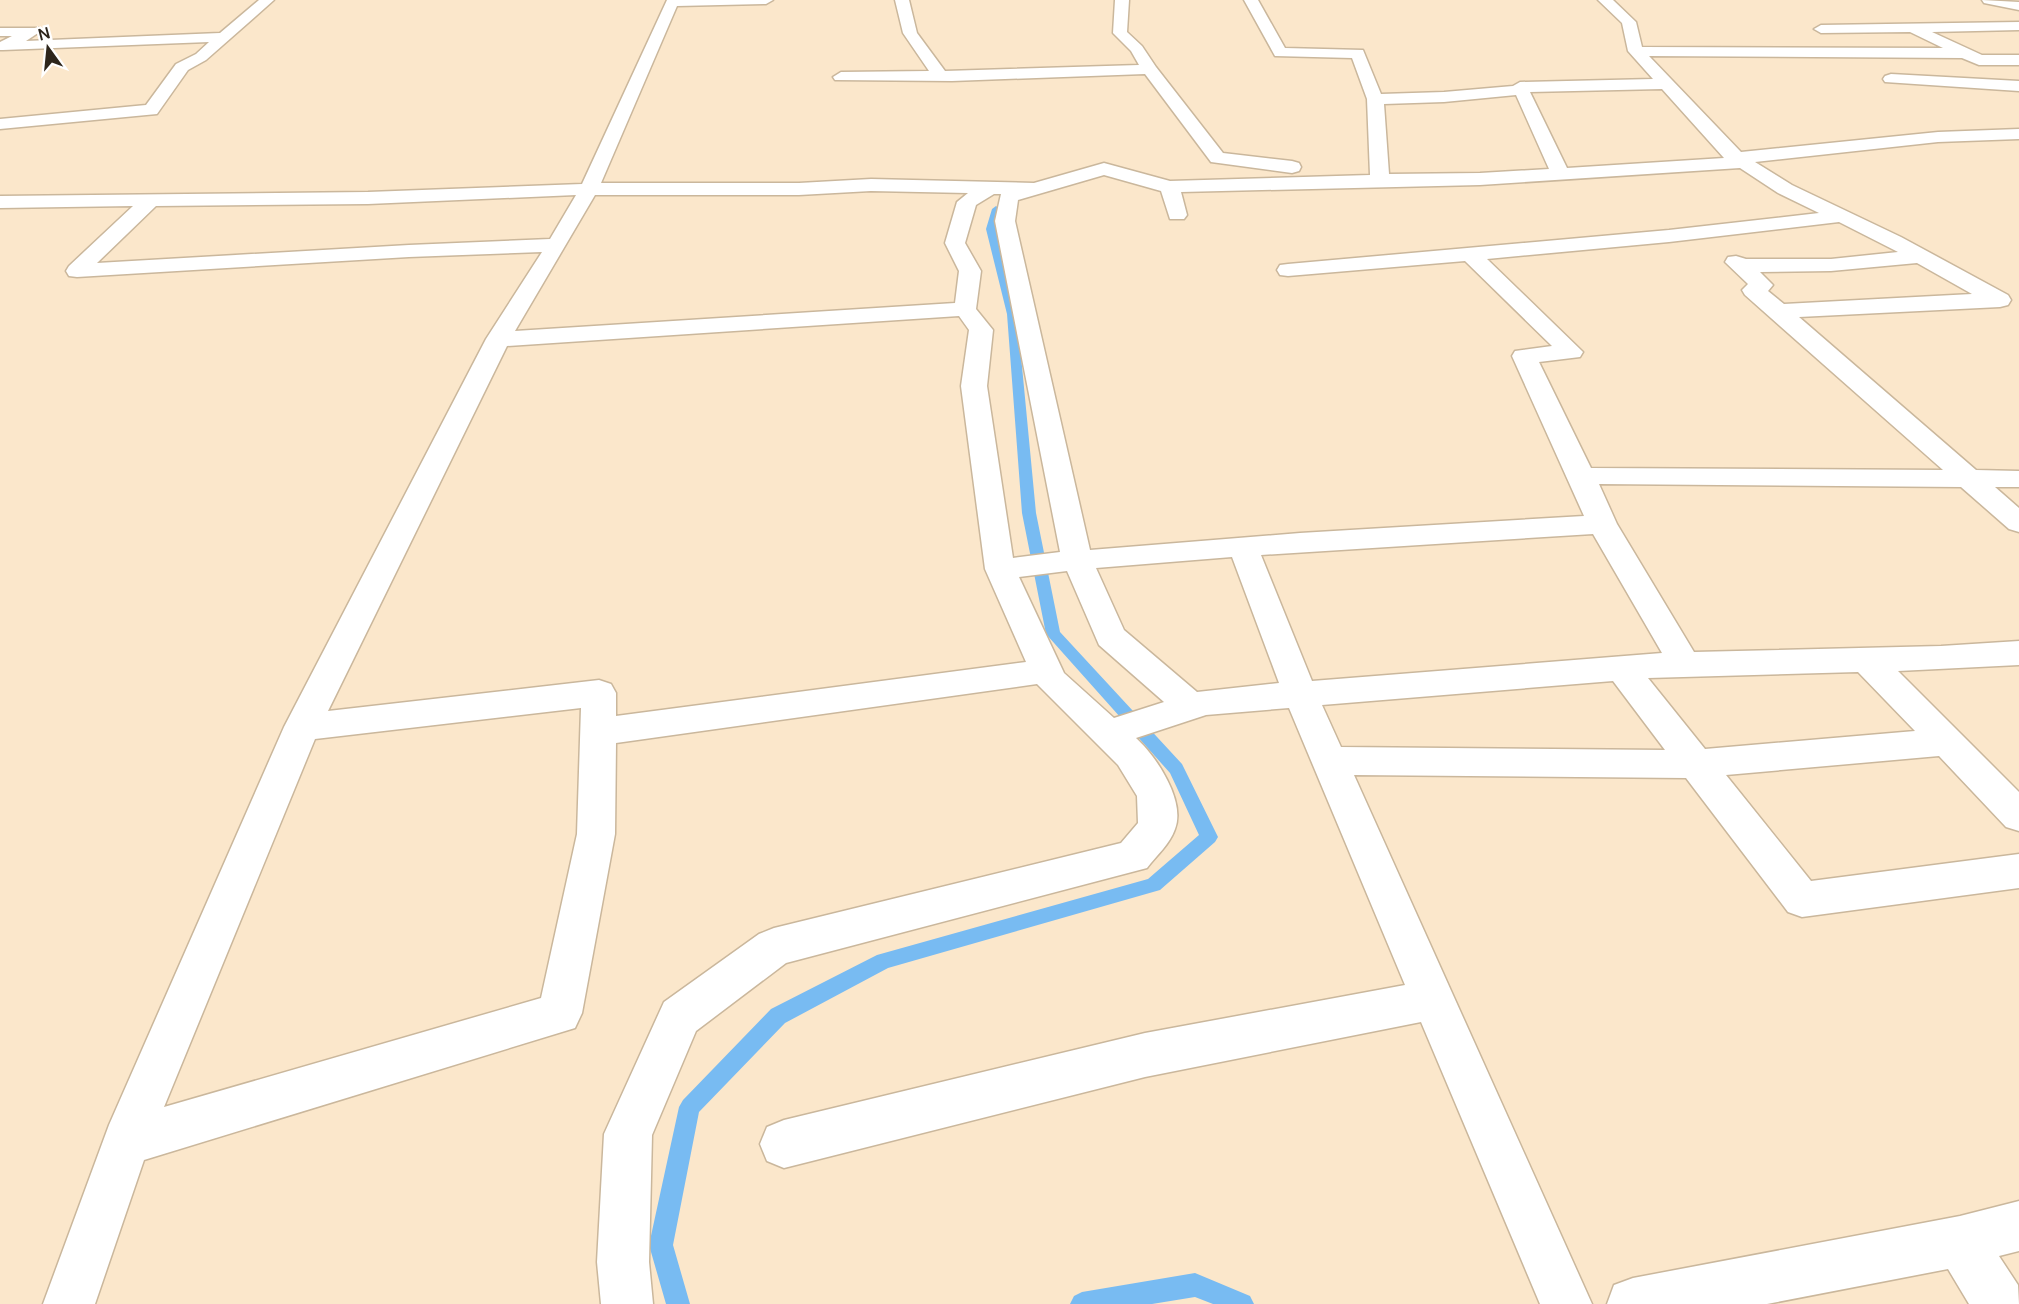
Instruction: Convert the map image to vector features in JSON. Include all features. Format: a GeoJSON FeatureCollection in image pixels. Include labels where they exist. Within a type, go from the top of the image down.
{"type":"FeatureCollection","features":[{"type":"Feature","properties":{"kind":"street"},"geometry":{"type":"LineString","coordinates":[[0,124],[151,110],[182,67],[201,57],[267,0]]}},
{"type":"Feature","properties":{"kind":"street"},"geometry":{"type":"LineString","coordinates":[[69,1304],[126,1142],[302,727],[498,339],[589,189],[672,2],[766,0]]}},
{"type":"Feature","properties":{"kind":"street"},"geometry":{"type":"LineString","coordinates":[[902,0],[910,33],[940,76]]}},
{"type":"Feature","properties":{"kind":"street"},"geometry":{"type":"LineString","coordinates":[[1122,0],[1120,33],[1137,49],[1149,69],[1217,158],[1299,168],[1323,182]]}},
{"type":"Feature","properties":{"kind":"street"},"geometry":{"type":"LineString","coordinates":[[1251,0],[1280,53],[1358,53],[1375,99],[1380,180]]}},
{"type":"Feature","properties":{"kind":"street"},"geometry":{"type":"LineString","coordinates":[[1605,0],[1629,22],[1636,51],[1728,152],[1785,189],[1920,256],[2009,305]]}},
{"type":"Feature","properties":{"kind":"street"},"geometry":{"type":"LineString","coordinates":[[1989,0],[2019,6]]}},
{"type":"Feature","properties":{"kind":"street"},"geometry":{"type":"LineString","coordinates":[[1821,29],[2019,26]]}},
{"type":"Feature","properties":{"kind":"street"},"geometry":{"type":"LineString","coordinates":[[1907,28],[1912,28],[1979,60],[2019,60]]}},
{"type":"Feature","properties":{"kind":"street"},"geometry":{"type":"LineString","coordinates":[[0,32],[34,31],[3,46],[224,37]]}},
{"type":"Feature","properties":{"kind":"street"},"geometry":{"type":"LineString","coordinates":[[1636,51],[1963,53]]}},
{"type":"Feature","properties":{"kind":"street"},"geometry":{"type":"LineString","coordinates":[[841,77],[1149,69]]}},
{"type":"Feature","properties":{"kind":"street"},"geometry":{"type":"LineString","coordinates":[[1891,79],[2019,86]]}},
{"type":"Feature","properties":{"kind":"street"},"geometry":{"type":"LineString","coordinates":[[1560,173],[1520,87],[1666,84]]}},
{"type":"Feature","properties":{"kind":"street"},"geometry":{"type":"LineString","coordinates":[[1375,99],[1444,97],[1522,90]]}},
{"type":"Feature","properties":{"kind":"street"},"geometry":{"type":"LineString","coordinates":[[1185,709],[1111,637],[1070,561],[1005,221],[1009,197],[1104,169],[1170,187],[1480,178],[1740,160],[1938,137],[2019,134]]}},
{"type":"Feature","properties":{"kind":"street"},"geometry":{"type":"LineString","coordinates":[[0,202],[368,198],[589,189],[799,189],[871,185],[1035,189]]}},
{"type":"Feature","properties":{"kind":"street"},"geometry":{"type":"LineString","coordinates":[[1170,187],[1177,214]]}},
{"type":"Feature","properties":{"kind":"street"},"geometry":{"type":"LineString","coordinates":[[627,1304],[623,1262],[628,1134],[680,1017],[774,947],[1133,856],[1157,827],[1156,794],[1131,755],[1051,680],[1000,569],[974,386],[981,330],[965,309],[970,271],[955,243],[967,202],[990,188]]}},
{"type":"Feature","properties":{"kind":"street"},"geometry":{"type":"LineString","coordinates":[[151,200],[77,271],[557,245]]}},
{"type":"Feature","properties":{"kind":"street"},"geometry":{"type":"LineString","coordinates":[[1288,270],[1702,232],[1842,216]]}},
{"type":"Feature","properties":{"kind":"street"},"geometry":{"type":"LineString","coordinates":[[1702,232],[1762,285],[1753,290],[2019,523]]}},
{"type":"Feature","properties":{"kind":"street"},"geometry":{"type":"LineString","coordinates":[[1470,254],[1571,352],[1524,356],[1602,524],[1685,664]]}},
{"type":"Feature","properties":{"kind":"street"},"geometry":{"type":"LineString","coordinates":[[1740,266],[1831,266],[1920,256]]}},
{"type":"Feature","properties":{"kind":"street"},"geometry":{"type":"LineString","coordinates":[[1779,311],[2009,305]]}},
{"type":"Feature","properties":{"kind":"street"},"geometry":{"type":"LineString","coordinates":[[498,339],[965,309]]}},
{"type":"Feature","properties":{"kind":"street"},"geometry":{"type":"LineString","coordinates":[[1581,476],[2019,479]]}},
{"type":"Feature","properties":{"kind":"street"},"geometry":{"type":"LineString","coordinates":[[1000,569],[1243,547],[1602,524]]}},
{"type":"Feature","properties":{"kind":"street"},"geometry":{"type":"LineString","coordinates":[[1243,547],[1300,694],[1566,1304]]}},
{"type":"Feature","properties":{"kind":"street"},"geometry":{"type":"LineString","coordinates":[[1108,734],[1205,702],[1685,664],[1941,658],[2019,653]]}},
{"type":"Feature","properties":{"kind":"street"},"geometry":{"type":"LineString","coordinates":[[1867,660],[2019,816]]}},
{"type":"Feature","properties":{"kind":"street"},"geometry":{"type":"LineString","coordinates":[[1621,668],[1802,900],[2019,871]]}},
{"type":"Feature","properties":{"kind":"street"},"geometry":{"type":"LineString","coordinates":[[599,732],[1046,671]]}},
{"type":"Feature","properties":{"kind":"street"},"geometry":{"type":"LineString","coordinates":[[126,1142],[560,1013],[596,834],[599,693],[302,727]]}},
{"type":"Feature","properties":{"kind":"street"},"geometry":{"type":"LineString","coordinates":[[1329,761],[1695,764],[1947,742]]}},
{"type":"Feature","properties":{"kind":"street"},"geometry":{"type":"LineString","coordinates":[[784,1144],[1145,1055],[1433,1000]]}},
{"type":"Feature","properties":{"kind":"street"},"geometry":{"type":"LineString","coordinates":[[1633,1304],[1960,1241],[2019,1226]]}},
{"type":"Feature","properties":{"kind":"street"},"geometry":{"type":"LineString","coordinates":[[1960,1241],[1999,1304]]}},
{"type":"Feature","properties":{"kind":"waterway"},"geometry":{"type":"LineString","coordinates":[[678,1304],[661,1245],[690,1107],[778,1016],[884,961],[1154,885],[1209,837],[1176,769],[1053,634],[1029,513],[1012,314],[991,229],[996,209]]}},
{"type":"Feature","properties":{"kind":"waterway"},"geometry":{"type":"LineString","coordinates":[[1082,1304],[1195,1285],[1242,1304]]}}]}
